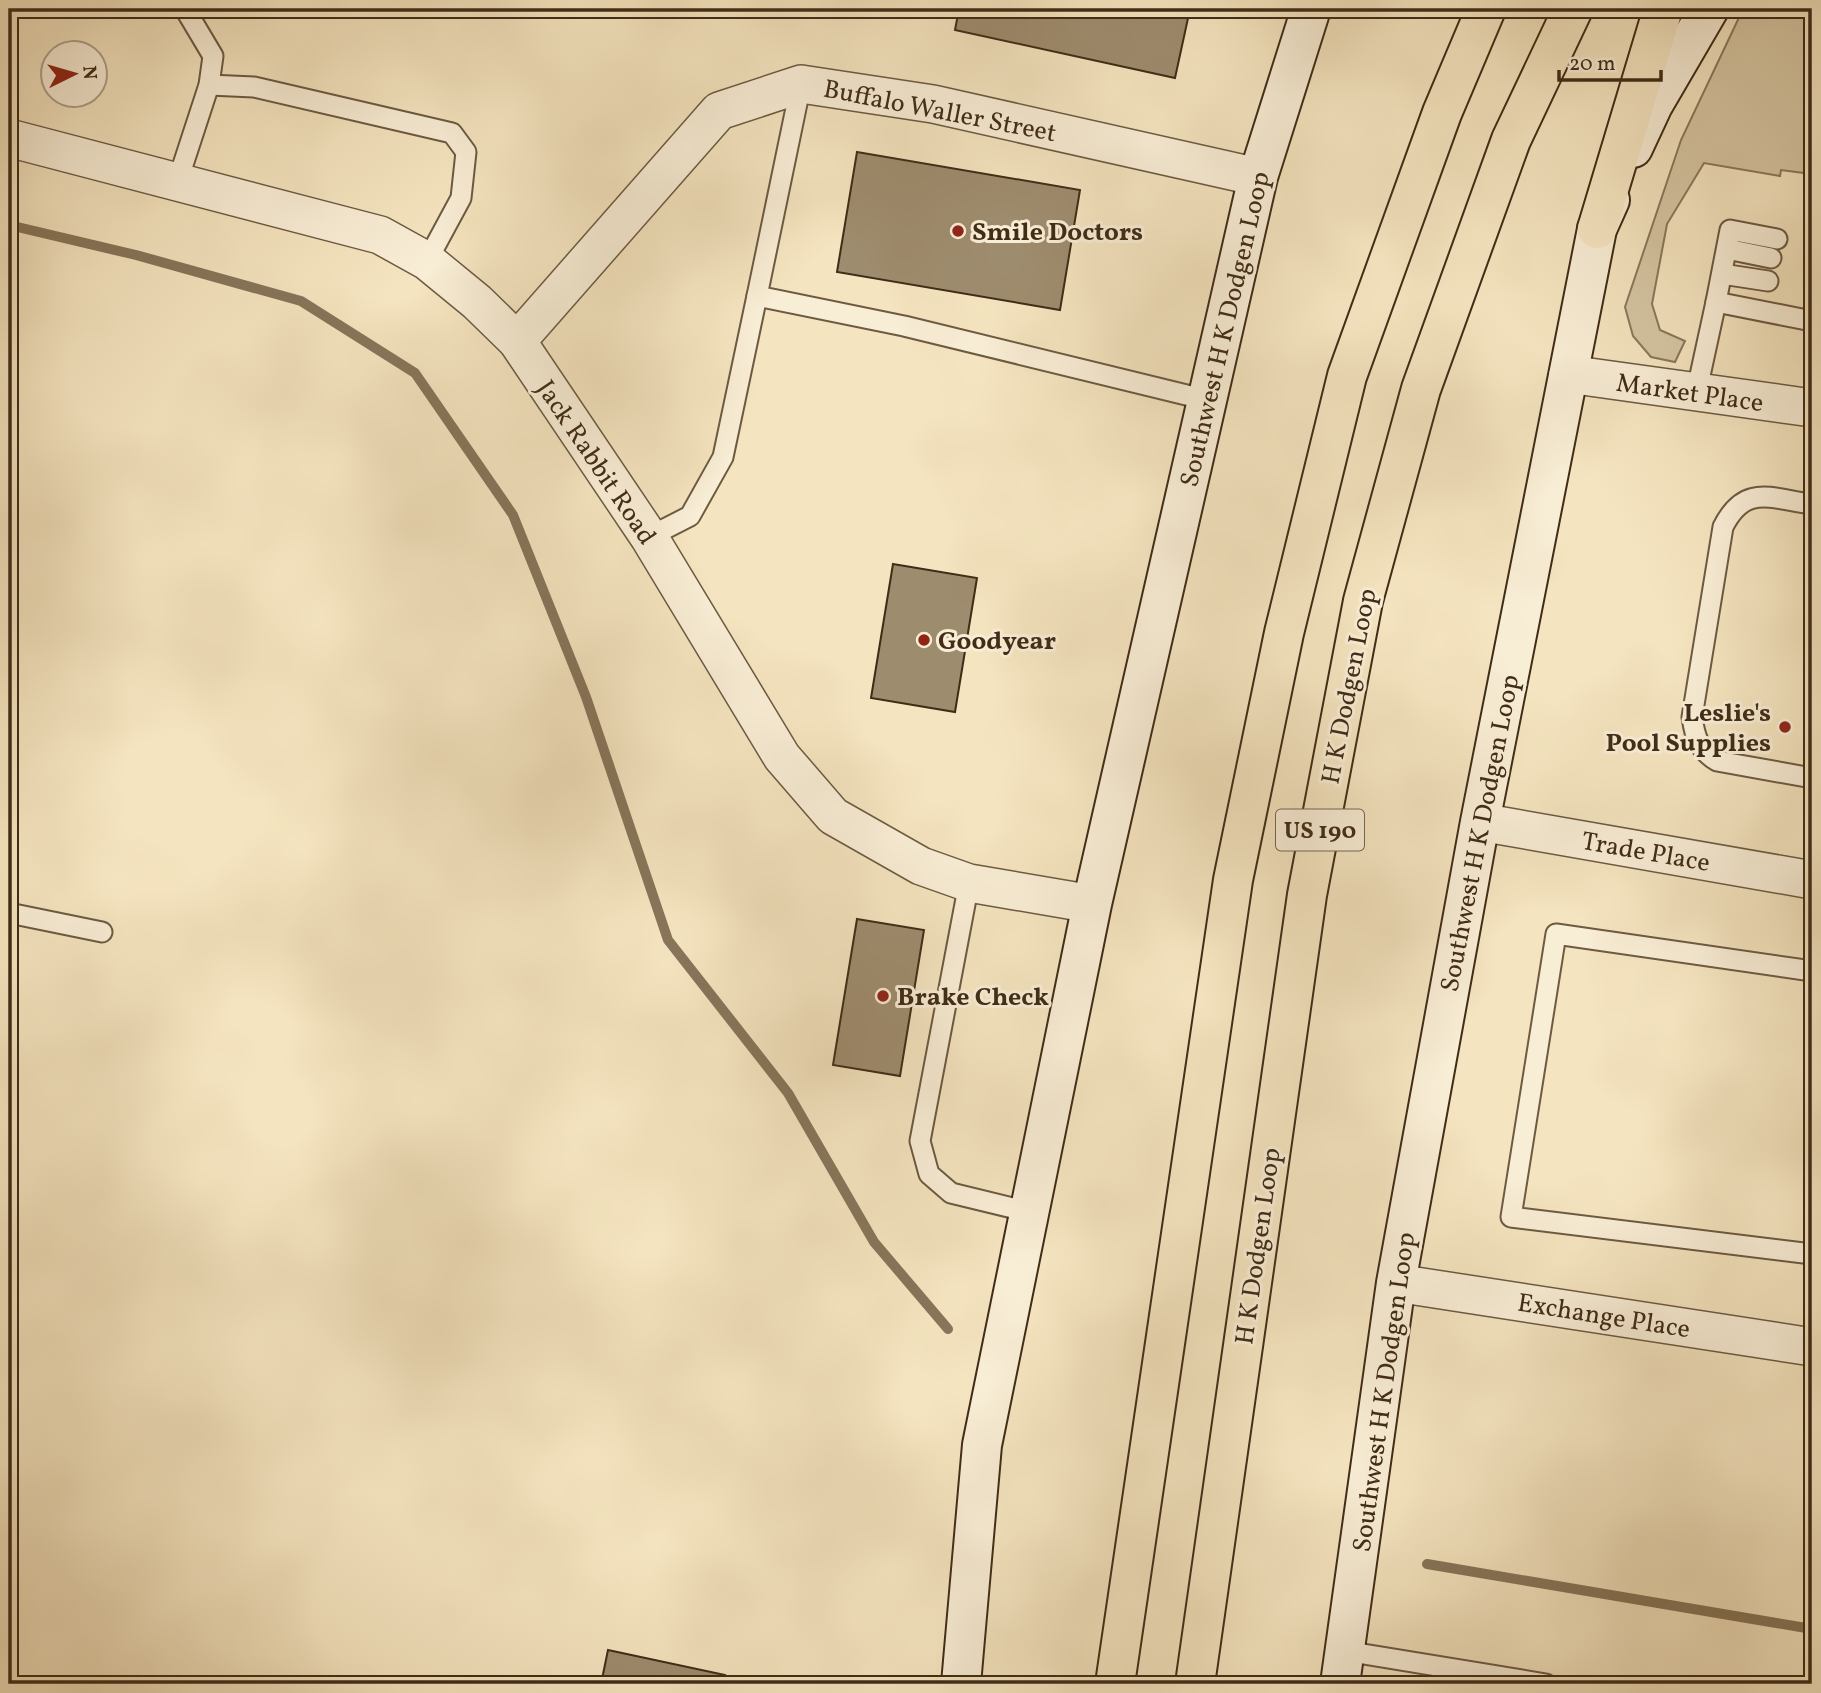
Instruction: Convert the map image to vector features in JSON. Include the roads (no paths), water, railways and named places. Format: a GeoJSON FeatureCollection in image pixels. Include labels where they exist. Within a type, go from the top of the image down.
{"type":"FeatureCollection","features":[{"type":"Feature","properties":{"kind":"highway","name":"US 190"},"geometry":{"type":"LineString","coordinates":[[1115,1684],[1233,880],[1284,633],[1347,376],[1443,113],[1486,9]]}},
{"type":"Feature","properties":{"kind":"highway","name":"H K Dodgen Loop"},"geometry":{"type":"LineString","coordinates":[[1195,1684],[1307,895],[1363,601],[1426,376],[1511,140],[1573,9]]}},
{"type":"Feature","properties":{"kind":"highway"},"geometry":{"type":"LineString","coordinates":[[1597,229],[1663,9]]}},
{"type":"Feature","properties":{"kind":"main road","name":"Southwest H K Dodgen Loop"},"geometry":{"type":"LineString","coordinates":[[961,1684],[982,1445],[1091,904],[1258,177],[1311,9]]}},
{"type":"Feature","properties":{"kind":"main road","name":"Southwest H K Dodgen Loop"},"geometry":{"type":"LineString","coordinates":[[1343,1668],[1396,1283],[1480,822],[1597,229],[1653,106],[1709,9]]}},
{"type":"Feature","properties":{"kind":"street","name":"Buffalo Waller Street"},"geometry":{"type":"LineString","coordinates":[[516,341],[719,111],[801,84],[933,104],[1258,177]]}},
{"type":"Feature","properties":{"kind":"street","name":"Jack Rabbit Road"},"geometry":{"type":"LineString","coordinates":[[9,138],[178,180],[380,235],[426,261],[477,302],[516,341],[649,537],[782,757],[833,816],[921,866],[970,883],[1091,904]]}},
{"type":"Feature","properties":{"kind":"street","name":"Market Place"},"geometry":{"type":"LineString","coordinates":[[1568,374],[1696,394],[1812,408]]}},
{"type":"Feature","properties":{"kind":"street","name":"Trade Place"},"geometry":{"type":"LineString","coordinates":[[1480,822],[1812,880]]}},
{"type":"Feature","properties":{"kind":"street","name":"Exchange Place"},"geometry":{"type":"LineString","coordinates":[[1396,1283],[1811,1339]]}},
{"type":"Feature","properties":{"kind":"lane"},"geometry":{"type":"LineString","coordinates":[[178,180],[209,85],[213,56],[193,14]]}},
{"type":"Feature","properties":{"kind":"lane"},"geometry":{"type":"LineString","coordinates":[[649,537],[690,516],[723,457],[801,84]]}},
{"type":"Feature","properties":{"kind":"lane"},"geometry":{"type":"LineString","coordinates":[[209,85],[254,87],[452,133],[466,152],[461,198],[426,261]]}},
{"type":"Feature","properties":{"kind":"lane"},"geometry":{"type":"LineString","coordinates":[[1696,394],[1730,230],[1774,248]]}},
{"type":"Feature","properties":{"kind":"lane"},"geometry":{"type":"LineString","coordinates":[[1722,274],[1768,281]]}},
{"type":"Feature","properties":{"kind":"lane"},"geometry":{"type":"LineString","coordinates":[[757,296],[904,326],[1207,400]]}},
{"type":"Feature","properties":{"kind":"lane"},"geometry":{"type":"LineString","coordinates":[[1716,302],[1812,321]]}},
{"type":"Feature","properties":{"kind":"lane"},"geometry":{"type":"LineString","coordinates":[[1812,504],[1759,497],[1744,499],[1732,509],[1723,527],[1692,717],[1695,738],[1704,753],[1717,761],[1812,778]]}},
{"type":"Feature","properties":{"kind":"lane"},"geometry":{"type":"LineString","coordinates":[[970,883],[920,1141],[929,1174],[951,1193],[1029,1212]]}},
{"type":"Feature","properties":{"kind":"lane"},"geometry":{"type":"LineString","coordinates":[[9,913],[102,932]]}},
{"type":"Feature","properties":{"kind":"lane"},"geometry":{"type":"LineString","coordinates":[[1812,971],[1556,934],[1511,1217],[1812,1254]]}},
{"type":"Feature","properties":{"kind":"lane"},"geometry":{"type":"LineString","coordinates":[[1343,1668],[1546,1684]]}},
{"type":"Feature","properties":{"kind":"waterway"},"geometry":{"type":"LineString","coordinates":[[9,225],[136,255],[301,301],[415,373],[513,515],[586,697],[668,940],[788,1093],[874,1242],[948,1329]]}},
{"type":"Feature","properties":{"kind":"waterway"},"geometry":{"type":"LineString","coordinates":[[1427,1564],[1812,1629]]}},
{"type":"Feature","properties":{"kind":"place","name":"Smile Doctors"},"geometry":{"type":"Point","coordinates":[958,231]}},
{"type":"Feature","properties":{"kind":"place","name":"Goodyear"},"geometry":{"type":"Point","coordinates":[924,640]}},
{"type":"Feature","properties":{"kind":"place","name":"Leslie's Pool Supplies"},"geometry":{"type":"Point","coordinates":[1785,727]}},
{"type":"Feature","properties":{"kind":"place","name":"Brake Check"},"geometry":{"type":"Point","coordinates":[883,996]}}]}
